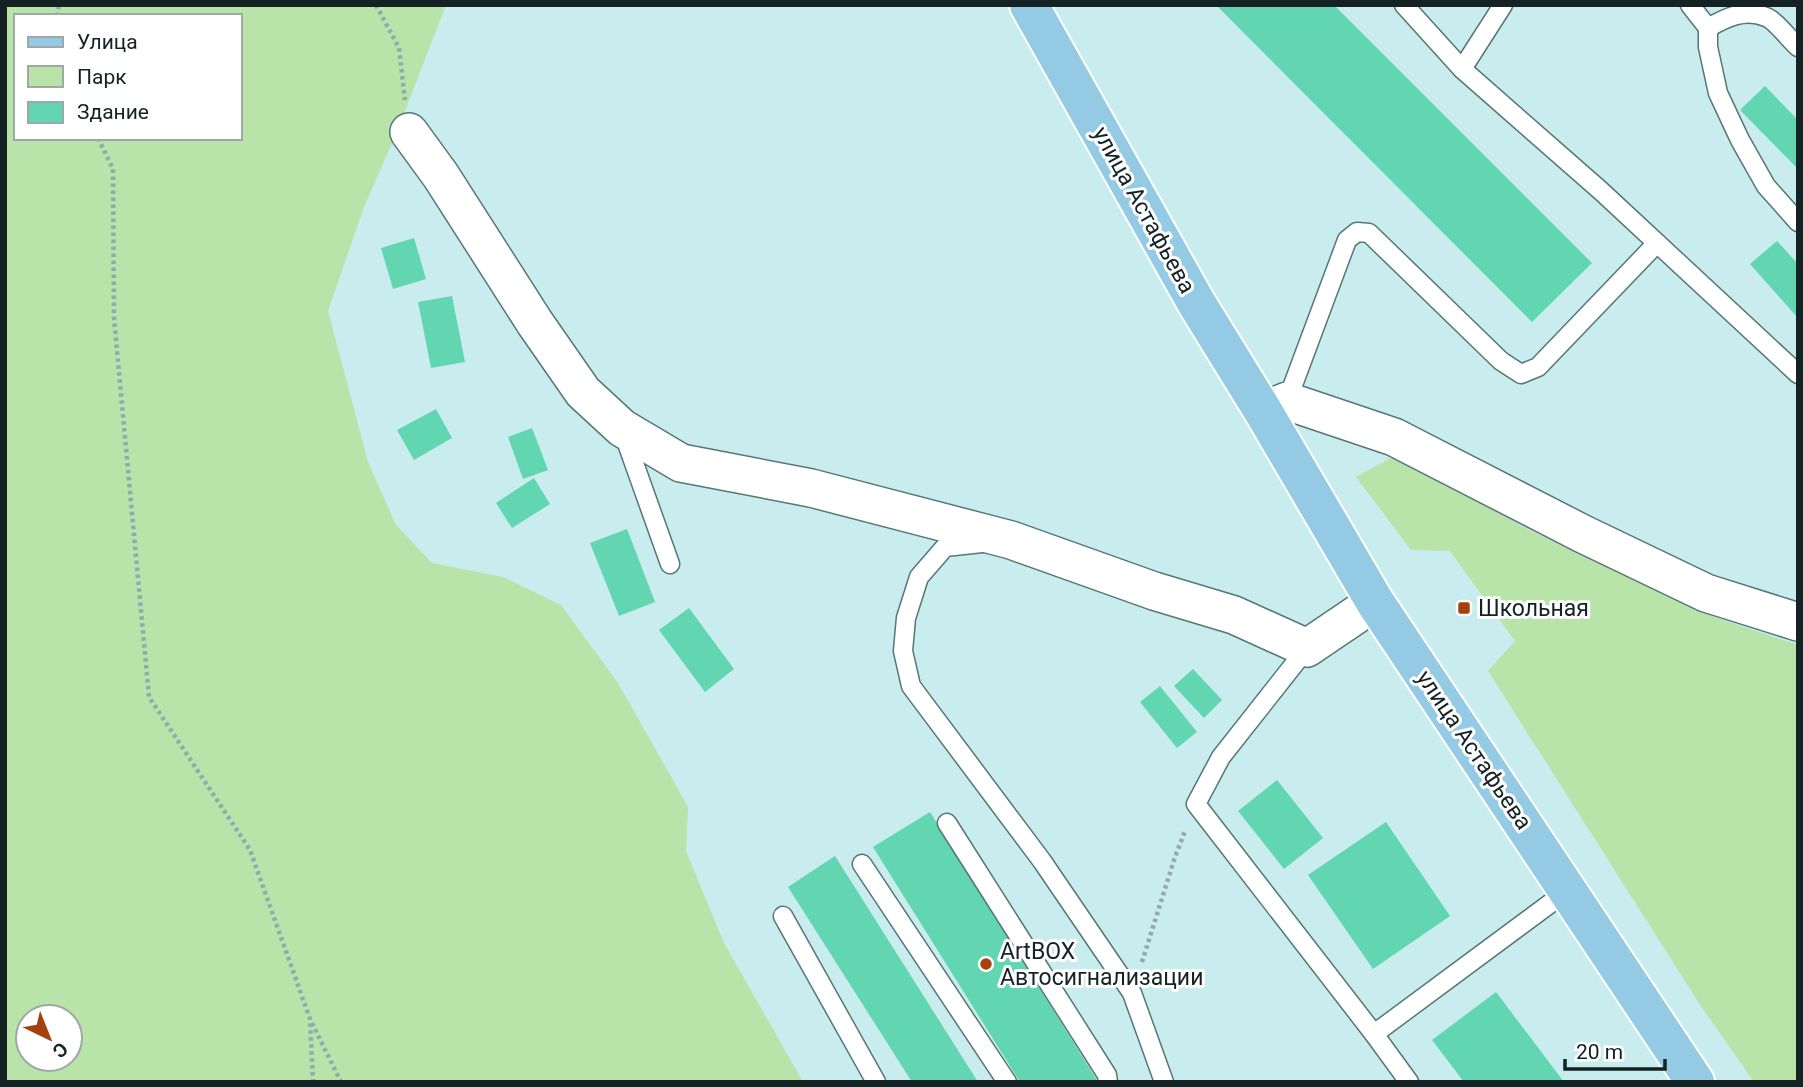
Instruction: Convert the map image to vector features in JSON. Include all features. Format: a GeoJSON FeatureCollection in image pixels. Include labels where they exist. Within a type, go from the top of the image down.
{"type":"FeatureCollection","features":[{"type":"Feature","properties":{"kind":"main road","name":"улица Астафьева"},"geometry":{"type":"LineString","coordinates":[[1029,5],[1197,304],[1275,406],[1375,602],[1695,1082]]}},
{"type":"Feature","properties":{"kind":"street"},"geometry":{"type":"LineString","coordinates":[[409,132],[441,176],[535,323],[583,392],[622,428],[681,463],[811,488],[1011,540],[1154,591],[1234,615],[1307,648],[1375,602]]}},
{"type":"Feature","properties":{"kind":"street"},"geometry":{"type":"LineString","coordinates":[[1275,406],[1394,437],[1583,534],[1706,593],[1798,622]]}},
{"type":"Feature","properties":{"kind":"lane"},"geometry":{"type":"LineString","coordinates":[[1405,5],[1462,69],[1601,191],[1798,374]]}},
{"type":"Feature","properties":{"kind":"lane"},"geometry":{"type":"LineString","coordinates":[[1462,69],[1503,5]]}},
{"type":"Feature","properties":{"kind":"lane"},"geometry":{"type":"LineString","coordinates":[[1690,5],[1708,28],[1707,47],[1718,93],[1740,140],[1766,186],[1798,222]]}},
{"type":"Feature","properties":{"kind":"lane"},"geometry":{"type":"LineString","coordinates":[[1708,28],[1727,18],[1745,13],[1767,17],[1798,47]]}},
{"type":"Feature","properties":{"kind":"lane"},"geometry":{"type":"LineString","coordinates":[[1275,406],[1347,240],[1357,232],[1369,233],[1501,361],[1521,374],[1538,367],[1657,243]]}},
{"type":"Feature","properties":{"kind":"lane"},"geometry":{"type":"LineString","coordinates":[[622,428],[670,564]]}},
{"type":"Feature","properties":{"kind":"lane"},"geometry":{"type":"LineString","coordinates":[[1011,540],[945,547],[919,577],[906,618],[903,651],[911,686],[1042,862],[1132,993],[1164,1082]]}},
{"type":"Feature","properties":{"kind":"lane"},"geometry":{"type":"LineString","coordinates":[[1307,648],[1221,757],[1196,804],[1409,1082]]}},
{"type":"Feature","properties":{"kind":"lane"},"geometry":{"type":"LineString","coordinates":[[947,823],[1107,1076],[1108,1082]]}},
{"type":"Feature","properties":{"kind":"lane"},"geometry":{"type":"LineString","coordinates":[[862,864],[1007,1082]]}},
{"type":"Feature","properties":{"kind":"lane"},"geometry":{"type":"LineString","coordinates":[[1374,1034],[1567,891]]}},
{"type":"Feature","properties":{"kind":"lane"},"geometry":{"type":"LineString","coordinates":[[783,916],[876,1082]]}},
{"type":"Feature","properties":{"kind":"path"},"geometry":{"type":"LineString","coordinates":[[376,5],[399,48],[409,132]]}},
{"type":"Feature","properties":{"kind":"path"},"geometry":{"type":"LineString","coordinates":[[99,140],[113,169],[114,318],[149,697],[250,850],[310,1019],[341,1082]]}},
{"type":"Feature","properties":{"kind":"path"},"geometry":{"type":"LineString","coordinates":[[1132,993],[1175,857],[1196,804]]}},
{"type":"Feature","properties":{"kind":"path"},"geometry":{"type":"LineString","coordinates":[[310,1019],[313,1082]]}},
{"type":"Feature","properties":{"kind":"green space"},"geometry":{"type":"Polygon","coordinates":[[[5,5],[446,5],[396,134],[364,207],[328,311],[368,462],[396,525],[432,563],[503,577],[561,605],[618,683],[688,807],[686,851],[724,943],[803,1082],[5,1082],[5,5]]]}},
{"type":"Feature","properties":{"kind":"green space"},"geometry":{"type":"Polygon","coordinates":[[[1394,456],[1531,531],[1720,619],[1798,645],[1798,1082],[1754,1082],[1699,1003],[1488,671],[1515,641],[1450,551],[1411,550],[1356,477],[1394,456]]]}},
{"type":"Feature","properties":{"kind":"building"},"geometry":{"type":"Polygon","coordinates":[[[1216,5],[1334,5],[1592,263],[1532,322],[1216,5]]]}},
{"type":"Feature","properties":{"kind":"building"},"geometry":{"type":"Polygon","coordinates":[[[1765,86],[1798,120],[1798,169],[1740,110],[1765,86]]]}},
{"type":"Feature","properties":{"kind":"building"},"geometry":{"type":"Polygon","coordinates":[[[414,238],[426,279],[393,289],[381,248],[414,238]]]}},
{"type":"Feature","properties":{"kind":"building"},"geometry":{"type":"Polygon","coordinates":[[[1777,241],[1798,264],[1798,318],[1750,264],[1777,241]]]}},
{"type":"Feature","properties":{"kind":"building"},"geometry":{"type":"Polygon","coordinates":[[[452,296],[465,362],[431,368],[418,302],[452,296]]]}},
{"type":"Feature","properties":{"kind":"building"},"geometry":{"type":"Polygon","coordinates":[[[436,409],[452,438],[414,460],[397,430],[436,409]]]}},
{"type":"Feature","properties":{"kind":"building"},"geometry":{"type":"Polygon","coordinates":[[[532,428],[548,470],[523,479],[508,437],[532,428]]]}},
{"type":"Feature","properties":{"kind":"building"},"geometry":{"type":"Polygon","coordinates":[[[534,478],[550,504],[512,528],[496,503],[534,478]]]}},
{"type":"Feature","properties":{"kind":"building"},"geometry":{"type":"Polygon","coordinates":[[[627,529],[655,602],[619,616],[590,543],[627,529]]]}},
{"type":"Feature","properties":{"kind":"building"},"geometry":{"type":"Polygon","coordinates":[[[689,608],[734,669],[705,692],[659,630],[689,608]]]}},
{"type":"Feature","properties":{"kind":"building"},"geometry":{"type":"Polygon","coordinates":[[[1193,669],[1222,700],[1204,718],[1174,686],[1193,669]]]}},
{"type":"Feature","properties":{"kind":"building"},"geometry":{"type":"Polygon","coordinates":[[[1160,686],[1197,732],[1177,748],[1140,702],[1160,686]]]}},
{"type":"Feature","properties":{"kind":"building"},"geometry":{"type":"Polygon","coordinates":[[[1277,780],[1323,838],[1284,869],[1238,811],[1277,780]]]}},
{"type":"Feature","properties":{"kind":"building","name":"ArtBOX Автосигнализации"},"geometry":{"type":"Polygon","coordinates":[[[930,812],[1098,1082],[1020,1082],[873,847],[930,812]]]}},
{"type":"Feature","properties":{"kind":"building"},"geometry":{"type":"Polygon","coordinates":[[[1386,822],[1450,916],[1373,969],[1308,875],[1386,822]]]}},
{"type":"Feature","properties":{"kind":"building"},"geometry":{"type":"Polygon","coordinates":[[[835,856],[978,1082],[912,1082],[788,887],[835,856]]]}},
{"type":"Feature","properties":{"kind":"building"},"geometry":{"type":"Polygon","coordinates":[[[1496,992],[1564,1082],[1464,1082],[1432,1040],[1496,992]]]}},
{"type":"Feature","properties":{"kind":"place","name":"Школьная"},"geometry":{"type":"Point","coordinates":[1464,608]}},
{"type":"Feature","properties":{"kind":"place","name":"ArtBOX Автосигнализации"},"geometry":{"type":"Point","coordinates":[986,964]}}]}
